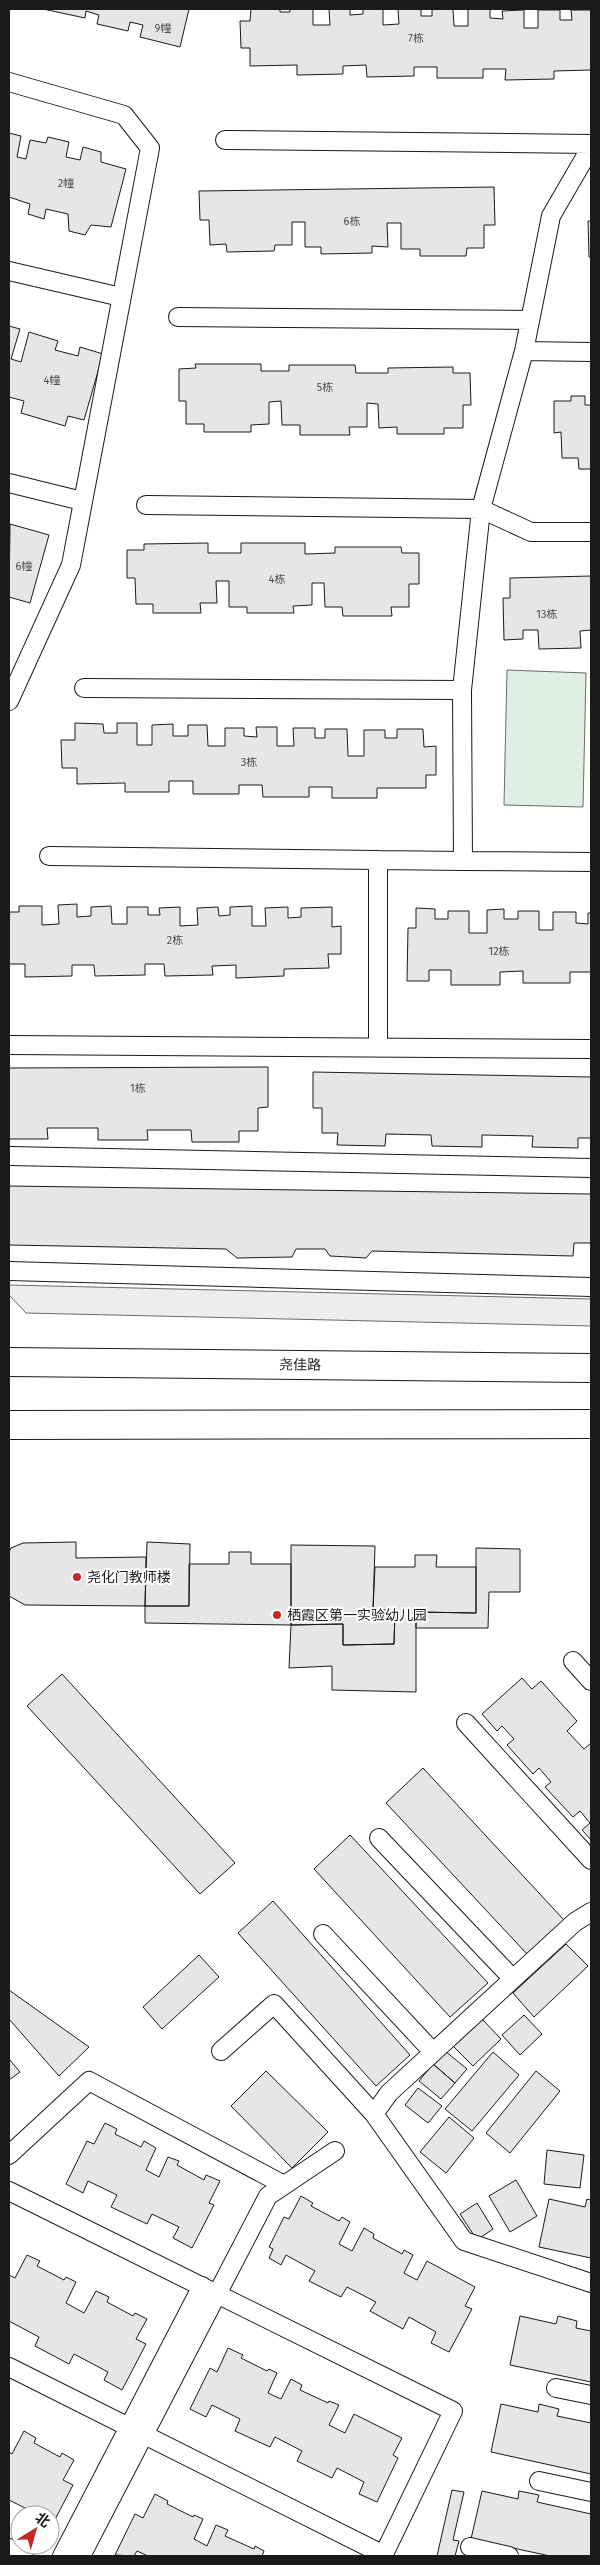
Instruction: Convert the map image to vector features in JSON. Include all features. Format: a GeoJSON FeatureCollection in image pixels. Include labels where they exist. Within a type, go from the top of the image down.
{"type":"FeatureCollection","features":[{"type":"Feature","properties":{"kind":"main road","name":"尧佳路"},"geometry":{"type":"LineString","coordinates":[[9,1362],[591,1368]]}},
{"type":"Feature","properties":{"kind":"main road"},"geometry":{"type":"LineString","coordinates":[[9,1425],[591,1424]]}},
{"type":"Feature","properties":{"kind":"lane"},"geometry":{"type":"LineString","coordinates":[[9,82],[124,115],[150,148],[70,565],[9,701]]}},
{"type":"Feature","properties":{"kind":"lane"},"geometry":{"type":"LineString","coordinates":[[224,140],[591,146],[583,177],[551,216],[524,351],[481,509],[462,690],[463,861]]}},
{"type":"Feature","properties":{"kind":"lane"},"geometry":{"type":"LineString","coordinates":[[9,271],[121,297]]}},
{"type":"Feature","properties":{"kind":"lane"},"geometry":{"type":"LineString","coordinates":[[178,316],[530,320]]}},
{"type":"Feature","properties":{"kind":"lane"},"geometry":{"type":"LineString","coordinates":[[524,351],[591,352]]}},
{"type":"Feature","properties":{"kind":"lane"},"geometry":{"type":"LineString","coordinates":[[9,483],[82,502]]}},
{"type":"Feature","properties":{"kind":"lane"},"geometry":{"type":"LineString","coordinates":[[146,505],[481,509],[531,532],[591,532]]}},
{"type":"Feature","properties":{"kind":"lane"},"geometry":{"type":"LineString","coordinates":[[84,688],[462,690]]}},
{"type":"Feature","properties":{"kind":"lane"},"geometry":{"type":"LineString","coordinates":[[49,856],[591,862]]}},
{"type":"Feature","properties":{"kind":"lane"},"geometry":{"type":"LineString","coordinates":[[378,860],[378,1048]]}},
{"type":"Feature","properties":{"kind":"lane"},"geometry":{"type":"LineString","coordinates":[[9,1046],[591,1049]]}},
{"type":"Feature","properties":{"kind":"lane"},"geometry":{"type":"LineString","coordinates":[[9,1156],[591,1168]]}},
{"type":"Feature","properties":{"kind":"lane"},"geometry":{"type":"LineString","coordinates":[[9,1271],[591,1287]]}},
{"type":"Feature","properties":{"kind":"lane"},"geometry":{"type":"LineString","coordinates":[[573,1661],[591,1681]]}},
{"type":"Feature","properties":{"kind":"lane"},"geometry":{"type":"LineString","coordinates":[[466,1722],[591,1860]]}},
{"type":"Feature","properties":{"kind":"lane"},"geometry":{"type":"LineString","coordinates":[[379,1838],[512,1979]]}},
{"type":"Feature","properties":{"kind":"lane"},"geometry":{"type":"LineString","coordinates":[[374,2114],[389,2093],[433,2052],[575,1922],[591,1912]]}},
{"type":"Feature","properties":{"kind":"lane"},"geometry":{"type":"LineString","coordinates":[[323,1934],[433,2052]]}},
{"type":"Feature","properties":{"kind":"lane"},"geometry":{"type":"LineString","coordinates":[[221,2051],[274,2004],[374,2114],[464,2241],[591,2283]]}},
{"type":"Feature","properties":{"kind":"lane"},"geometry":{"type":"LineString","coordinates":[[9,2155],[90,2080],[284,2185]]}},
{"type":"Feature","properties":{"kind":"lane"},"geometry":{"type":"LineString","coordinates":[[62,2556],[136,2431],[210,2289],[268,2196],[335,2151]]}},
{"type":"Feature","properties":{"kind":"lane"},"geometry":{"type":"LineString","coordinates":[[9,2191],[453,2411],[384,2556],[9,2367]]}},
{"type":"Feature","properties":{"kind":"lane"},"geometry":{"type":"LineString","coordinates":[[556,2388],[591,2395]]}},
{"type":"Feature","properties":{"kind":"lane"},"geometry":{"type":"LineString","coordinates":[[81,2556],[136,2431]]}},
{"type":"Feature","properties":{"kind":"lane"},"geometry":{"type":"LineString","coordinates":[[539,2480],[591,2492]]}},
{"type":"Feature","properties":{"kind":"lane"},"geometry":{"type":"LineString","coordinates":[[9,2548],[24,2556]]}},
{"type":"Feature","properties":{"kind":"lane"},"geometry":{"type":"LineString","coordinates":[[470,2548],[509,2556]]}},
{"type":"Feature","properties":{"kind":"green space"},"geometry":{"type":"Polygon","coordinates":[[[507,670],[586,673],[583,807],[504,805],[507,670]]]}},
{"type":"Feature","properties":{"kind":"shaded area"},"geometry":{"type":"Polygon","coordinates":[[[9,1285],[591,1299],[591,1326],[26,1313],[9,1295],[9,1285]]]}},
{"type":"Feature","properties":{"kind":"building"},"geometry":{"type":"Polygon","coordinates":[[[43,9],[189,9],[180,47],[140,37],[143,25],[130,22],[128,31],[97,24],[99,15],[86,11],[85,18],[43,9]]]}},
{"type":"Feature","properties":{"kind":"building"},"geometry":{"type":"Polygon","coordinates":[[[251,9],[280,9],[280,12],[290,12],[290,9],[313,9],[313,25],[330,25],[329,9],[350,9],[350,15],[363,14],[363,9],[383,9],[383,25],[399,24],[398,9],[421,9],[421,16],[432,16],[432,9],[453,9],[454,26],[468,26],[468,9],[490,9],[490,18],[503,19],[502,11],[524,10],[524,28],[538,28],[538,10],[560,10],[560,20],[572,20],[571,10],[591,10],[591,70],[554,71],[554,79],[505,80],[506,69],[483,69],[483,78],[437,78],[437,67],[414,67],[414,76],[367,77],[366,65],[343,66],[343,74],[297,75],[297,65],[250,66],[250,48],[241,48],[240,21],[250,21],[251,9]]]}},
{"type":"Feature","properties":{"kind":"building"},"geometry":{"type":"Polygon","coordinates":[[[9,133],[21,136],[17,157],[26,159],[30,140],[46,143],[48,137],[69,142],[66,157],[80,160],[83,147],[101,152],[101,162],[126,169],[111,227],[91,225],[85,235],[69,231],[68,214],[46,209],[44,219],[28,214],[30,204],[9,197],[9,133]]]}},
{"type":"Feature","properties":{"kind":"building"},"geometry":{"type":"Polygon","coordinates":[[[494,187],[495,225],[484,225],[484,248],[467,248],[466,256],[420,256],[420,249],[401,249],[401,223],[387,223],[388,247],[372,246],[372,253],[321,254],[321,247],[305,247],[305,222],[292,222],[292,245],[275,245],[274,251],[227,252],[226,244],[210,245],[209,220],[200,220],[199,191],[494,187]]]}},
{"type":"Feature","properties":{"kind":"building"},"geometry":{"type":"Polygon","coordinates":[[[588,221],[591,221],[591,257],[589,257],[588,221]]]}},
{"type":"Feature","properties":{"kind":"building"},"geometry":{"type":"Polygon","coordinates":[[[9,326],[20,329],[11,359],[21,362],[29,332],[58,341],[55,350],[78,356],[80,347],[103,354],[84,420],[68,416],[65,426],[21,413],[24,401],[9,397],[9,326]]]}},
{"type":"Feature","properties":{"kind":"building"},"geometry":{"type":"Polygon","coordinates":[[[195,364],[261,364],[261,371],[289,371],[289,365],[355,365],[356,373],[388,373],[388,368],[453,367],[453,373],[470,373],[471,405],[463,405],[463,428],[444,428],[444,434],[397,434],[397,427],[379,428],[378,404],[367,403],[367,427],[349,427],[350,435],[300,435],[300,425],[282,425],[281,401],[269,402],[269,424],[251,425],[251,432],[204,432],[204,424],[186,424],[186,401],[179,401],[179,369],[196,368],[195,364]]]}},
{"type":"Feature","properties":{"kind":"building"},"geometry":{"type":"Polygon","coordinates":[[[571,396],[585,396],[585,405],[591,405],[591,469],[579,469],[578,458],[562,458],[561,432],[554,433],[554,401],[571,401],[571,396]]]}},
{"type":"Feature","properties":{"kind":"building"},"geometry":{"type":"Polygon","coordinates":[[[10,524],[49,535],[30,603],[9,597],[10,524]]]}},
{"type":"Feature","properties":{"kind":"building"},"geometry":{"type":"Polygon","coordinates":[[[208,543],[208,553],[241,553],[241,543],[305,543],[305,554],[335,553],[335,547],[401,547],[402,553],[419,553],[419,584],[409,584],[409,607],[391,607],[392,616],[343,616],[342,607],[325,607],[324,583],[312,583],[312,605],[293,606],[294,613],[247,613],[247,607],[229,607],[229,581],[216,581],[217,603],[200,603],[201,613],[153,613],[153,604],[136,604],[135,578],[127,578],[127,550],[144,550],[144,544],[208,543]]]}},
{"type":"Feature","properties":{"kind":"building"},"geometry":{"type":"Polygon","coordinates":[[[591,576],[591,630],[580,631],[581,648],[539,649],[538,630],[523,630],[523,639],[504,640],[503,598],[510,598],[510,578],[591,576]]]}},
{"type":"Feature","properties":{"kind":"building"},"geometry":{"type":"Polygon","coordinates":[[[75,723],[103,724],[104,733],[117,733],[117,723],[137,723],[137,745],[152,745],[152,725],[173,724],[173,736],[188,736],[188,725],[207,725],[208,746],[225,746],[225,728],[244,728],[244,736],[257,737],[256,727],[277,727],[277,746],[294,746],[293,728],[315,728],[315,738],[325,738],[325,729],[347,729],[348,756],[364,756],[364,730],[385,730],[385,738],[397,738],[397,729],[423,729],[424,747],[436,746],[436,775],[426,775],[426,788],[377,788],[377,798],[332,798],[332,787],[309,787],[309,797],[263,797],[262,785],[239,785],[239,794],[193,794],[193,781],[169,781],[169,792],[125,792],[125,783],[77,784],[77,768],[62,768],[61,740],[75,740],[75,723]]]}},
{"type":"Feature","properties":{"kind":"building"},"geometry":{"type":"Polygon","coordinates":[[[77,904],[77,917],[91,916],[91,907],[111,906],[112,924],[127,924],[127,907],[148,907],[148,915],[160,915],[159,908],[180,907],[180,926],[198,925],[197,908],[218,907],[219,916],[230,915],[230,907],[252,906],[252,926],[266,926],[265,908],[288,907],[288,918],[301,917],[301,908],[332,907],[332,927],[341,926],[341,954],[328,954],[329,968],[284,969],[284,976],[236,978],[236,965],[212,966],[213,975],[165,976],[164,964],[145,964],[145,975],[95,976],[94,965],[72,965],[72,976],[25,977],[25,964],[9,964],[9,912],[19,912],[19,906],[42,906],[42,925],[59,924],[58,905],[77,904]]]}},
{"type":"Feature","properties":{"kind":"building"},"geometry":{"type":"Polygon","coordinates":[[[416,908],[435,909],[435,919],[448,919],[448,911],[469,911],[469,933],[487,933],[487,910],[504,909],[504,919],[518,919],[518,911],[539,911],[539,930],[553,930],[553,912],[576,912],[576,923],[588,924],[588,913],[591,913],[591,972],[570,972],[570,983],[523,983],[523,971],[500,972],[500,985],[451,985],[451,970],[429,970],[429,981],[407,981],[408,928],[416,928],[416,908]]]}},
{"type":"Feature","properties":{"kind":"building"},"geometry":{"type":"Polygon","coordinates":[[[268,1067],[268,1107],[258,1108],[258,1131],[239,1131],[239,1142],[192,1142],[191,1130],[147,1130],[148,1140],[98,1140],[98,1128],[47,1128],[48,1139],[9,1139],[9,1068],[268,1067]]]}},
{"type":"Feature","properties":{"kind":"building"},"geometry":{"type":"Polygon","coordinates":[[[313,1072],[591,1077],[591,1138],[578,1138],[578,1148],[532,1147],[533,1136],[482,1135],[482,1147],[432,1146],[431,1135],[386,1134],[385,1146],[337,1145],[338,1133],[322,1133],[322,1108],[313,1108],[313,1072]]]}},
{"type":"Feature","properties":{"kind":"building"},"geometry":{"type":"Polygon","coordinates":[[[9,1186],[591,1194],[591,1243],[574,1243],[573,1256],[372,1251],[366,1258],[330,1256],[325,1249],[296,1249],[292,1257],[237,1258],[226,1249],[9,1245],[9,1186]]]}},
{"type":"Feature","properties":{"kind":"building","name":"尧化门教师楼"},"geometry":{"type":"Polygon","coordinates":[[[76,1542],[76,1558],[146,1557],[145,1606],[25,1605],[9,1596],[9,1552],[11,1548],[23,1543],[76,1542]]]}},
{"type":"Feature","properties":{"kind":"building"},"geometry":{"type":"Polygon","coordinates":[[[147,1542],[190,1544],[189,1606],[145,1606],[147,1542]]]}},
{"type":"Feature","properties":{"kind":"building"},"geometry":{"type":"Polygon","coordinates":[[[291,1545],[375,1546],[373,1609],[395,1611],[394,1644],[343,1645],[343,1624],[291,1625],[291,1545]]]}},
{"type":"Feature","properties":{"kind":"building"},"geometry":{"type":"Polygon","coordinates":[[[476,1548],[520,1549],[520,1592],[489,1592],[488,1628],[416,1628],[416,1612],[476,1613],[476,1548]]]}},
{"type":"Feature","properties":{"kind":"building"},"geometry":{"type":"Polygon","coordinates":[[[229,1552],[251,1552],[251,1564],[291,1564],[291,1625],[145,1623],[145,1606],[189,1606],[189,1564],[229,1564],[229,1552]]]}},
{"type":"Feature","properties":{"kind":"building"},"geometry":{"type":"Polygon","coordinates":[[[415,1555],[437,1555],[436,1567],[476,1567],[476,1613],[416,1612],[416,1692],[332,1690],[332,1666],[289,1668],[291,1625],[343,1624],[343,1645],[394,1644],[395,1611],[373,1609],[375,1567],[415,1567],[415,1555]]]}},
{"type":"Feature","properties":{"kind":"building"},"geometry":{"type":"Polygon","coordinates":[[[62,1674],[235,1863],[200,1894],[27,1706],[62,1674]]]}},
{"type":"Feature","properties":{"kind":"building"},"geometry":{"type":"Polygon","coordinates":[[[522,1678],[532,1689],[541,1681],[577,1721],[567,1731],[584,1749],[591,1743],[591,1840],[582,1830],[590,1823],[580,1811],[573,1817],[545,1787],[551,1782],[539,1768],[533,1774],[507,1745],[514,1739],[502,1726],[497,1731],[482,1714],[522,1678]]]}},
{"type":"Feature","properties":{"kind":"building"},"geometry":{"type":"Polygon","coordinates":[[[423,1768],[564,1920],[527,1954],[386,1803],[423,1768]]]}},
{"type":"Feature","properties":{"kind":"building"},"geometry":{"type":"Polygon","coordinates":[[[350,1835],[488,1983],[450,2017],[314,1869],[350,1835]]]}},
{"type":"Feature","properties":{"kind":"building"},"geometry":{"type":"Polygon","coordinates":[[[273,1901],[410,2055],[376,2086],[238,1933],[273,1901]]]}},
{"type":"Feature","properties":{"kind":"building"},"geometry":{"type":"Polygon","coordinates":[[[566,1944],[588,1966],[534,2017],[513,1993],[566,1944]]]}},
{"type":"Feature","properties":{"kind":"building"},"geometry":{"type":"Polygon","coordinates":[[[199,1955],[219,1977],[162,2029],[143,2007],[199,1955]]]}},
{"type":"Feature","properties":{"kind":"building"},"geometry":{"type":"Polygon","coordinates":[[[9,1990],[89,2047],[59,2076],[9,2019],[9,1990]]]}},
{"type":"Feature","properties":{"kind":"building"},"geometry":{"type":"Polygon","coordinates":[[[524,2015],[542,2034],[520,2055],[502,2035],[524,2015]]]}},
{"type":"Feature","properties":{"kind":"building"},"geometry":{"type":"Polygon","coordinates":[[[482,2019],[501,2039],[473,2066],[453,2046],[482,2019]]]}},
{"type":"Feature","properties":{"kind":"building"},"geometry":{"type":"Polygon","coordinates":[[[445,2051],[467,2069],[455,2083],[433,2064],[445,2051]]]}},
{"type":"Feature","properties":{"kind":"building"},"geometry":{"type":"Polygon","coordinates":[[[493,2052],[519,2075],[472,2131],[445,2109],[493,2052]]]}},
{"type":"Feature","properties":{"kind":"building"},"geometry":{"type":"Polygon","coordinates":[[[9,2059],[20,2072],[9,2080],[9,2059]]]}},
{"type":"Feature","properties":{"kind":"building"},"geometry":{"type":"Polygon","coordinates":[[[433,2064],[455,2083],[441,2099],[419,2081],[433,2064]]]}},
{"type":"Feature","properties":{"kind":"building"},"geometry":{"type":"Polygon","coordinates":[[[266,2071],[328,2132],[292,2168],[231,2106],[266,2071]]]}},
{"type":"Feature","properties":{"kind":"building"},"geometry":{"type":"Polygon","coordinates":[[[536,2071],[560,2091],[510,2153],[486,2133],[536,2071]]]}},
{"type":"Feature","properties":{"kind":"building"},"geometry":{"type":"Polygon","coordinates":[[[418,2088],[442,2106],[428,2123],[405,2105],[418,2088]]]}},
{"type":"Feature","properties":{"kind":"building"},"geometry":{"type":"Polygon","coordinates":[[[449,2117],[474,2138],[446,2173],[420,2152],[449,2117]]]}},
{"type":"Feature","properties":{"kind":"building"},"geometry":{"type":"Polygon","coordinates":[[[105,2123],[117,2129],[115,2134],[141,2147],[144,2141],[156,2148],[146,2170],[159,2177],[168,2157],[179,2161],[177,2165],[204,2180],[206,2175],[220,2181],[209,2203],[214,2205],[192,2248],[173,2238],[179,2227],[152,2214],[147,2224],[111,2207],[117,2195],[88,2181],[83,2193],[66,2184],[87,2141],[94,2144],[105,2123]]]}},
{"type":"Feature","properties":{"kind":"building"},"geometry":{"type":"Polygon","coordinates":[[[547,2150],[584,2155],[580,2188],[544,2184],[547,2150]]]}},
{"type":"Feature","properties":{"kind":"building"},"geometry":{"type":"Polygon","coordinates":[[[516,2180],[537,2216],[510,2232],[489,2196],[516,2180]]]}},
{"type":"Feature","properties":{"kind":"building"},"geometry":{"type":"Polygon","coordinates":[[[301,2196],[313,2203],[311,2206],[339,2221],[342,2217],[350,2222],[339,2244],[352,2251],[364,2228],[374,2234],[373,2238],[402,2254],[404,2250],[413,2255],[404,2273],[417,2280],[427,2261],[475,2287],[465,2306],[472,2309],[449,2352],[431,2343],[436,2332],[409,2317],[403,2329],[370,2311],[376,2302],[347,2287],[341,2297],[309,2281],[315,2271],[286,2255],[281,2265],[269,2258],[273,2249],[269,2247],[284,2217],[289,2219],[301,2196]]]}},
{"type":"Feature","properties":{"kind":"building"},"geometry":{"type":"Polygon","coordinates":[[[549,2199],[585,2207],[587,2199],[591,2200],[591,2258],[539,2247],[549,2199]]]}},
{"type":"Feature","properties":{"kind":"building"},"geometry":{"type":"Polygon","coordinates":[[[477,2203],[493,2229],[477,2240],[460,2214],[477,2203]]]}},
{"type":"Feature","properties":{"kind":"building"},"geometry":{"type":"Polygon","coordinates":[[[27,2255],[40,2261],[37,2266],[64,2280],[66,2277],[76,2282],[66,2303],[84,2313],[96,2291],[109,2297],[107,2302],[133,2316],[135,2313],[147,2319],[136,2339],[146,2344],[122,2390],[104,2380],[108,2372],[74,2354],[69,2364],[35,2346],[39,2337],[9,2321],[9,2275],[15,2278],[27,2255]]]}},
{"type":"Feature","properties":{"kind":"building"},"geometry":{"type":"Polygon","coordinates":[[[520,2316],[556,2324],[558,2316],[577,2321],[576,2328],[591,2331],[591,2382],[510,2365],[520,2316]]]}},
{"type":"Feature","properties":{"kind":"building"},"geometry":{"type":"Polygon","coordinates":[[[228,2348],[243,2355],[241,2358],[267,2371],[269,2369],[277,2373],[268,2393],[281,2399],[291,2379],[302,2385],[300,2390],[328,2403],[329,2401],[339,2405],[329,2425],[345,2433],[354,2414],[402,2438],[393,2455],[398,2458],[377,2502],[359,2494],[364,2482],[337,2468],[332,2478],[297,2461],[302,2451],[275,2437],[270,2447],[235,2431],[240,2419],[212,2405],[206,2417],[190,2409],[210,2368],[217,2372],[228,2348]]]}},
{"type":"Feature","properties":{"kind":"building"},"geometry":{"type":"Polygon","coordinates":[[[501,2404],[538,2412],[539,2404],[559,2409],[557,2416],[591,2423],[591,2474],[491,2452],[501,2404]]]}},
{"type":"Feature","properties":{"kind":"building"},"geometry":{"type":"Polygon","coordinates":[[[24,2431],[36,2438],[34,2443],[60,2457],[62,2453],[74,2460],[63,2480],[73,2485],[60,2510],[60,2505],[19,2505],[9,2500],[9,2452],[12,2454],[24,2431]]]}},
{"type":"Feature","properties":{"kind":"building"},"geometry":{"type":"Polygon","coordinates":[[[452,2490],[464,2492],[453,2540],[459,2541],[455,2556],[437,2556],[452,2490]]]}},
{"type":"Feature","properties":{"kind":"building"},"geometry":{"type":"Polygon","coordinates":[[[482,2491],[518,2499],[519,2491],[539,2495],[537,2502],[591,2514],[591,2556],[550,2556],[471,2539],[482,2491]]]}},
{"type":"Feature","properties":{"kind":"building"},"geometry":{"type":"Polygon","coordinates":[[[155,2494],[168,2501],[167,2504],[193,2517],[194,2515],[203,2519],[194,2539],[207,2546],[216,2525],[228,2530],[225,2536],[254,2549],[255,2546],[264,2551],[262,2556],[148,2556],[137,2551],[134,2556],[115,2555],[135,2514],[143,2518],[155,2494]]]}},
{"type":"Feature","properties":{"kind":"place","name":"尧化门教师楼"},"geometry":{"type":"Point","coordinates":[77,1577]}},
{"type":"Feature","properties":{"kind":"place","name":"栖霞区第一实验幼儿园"},"geometry":{"type":"Point","coordinates":[277,1615]}}]}
